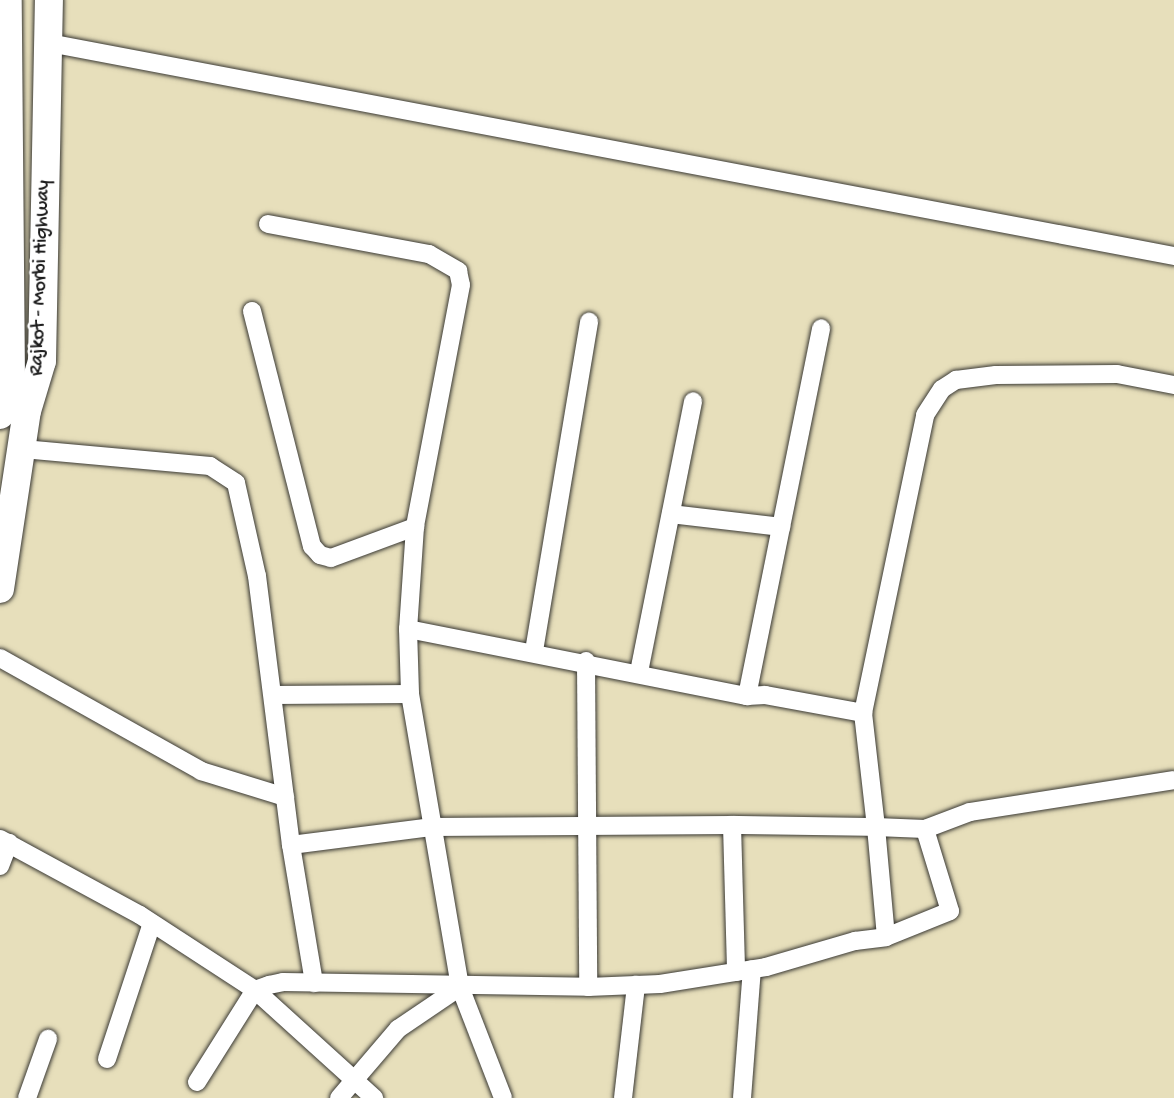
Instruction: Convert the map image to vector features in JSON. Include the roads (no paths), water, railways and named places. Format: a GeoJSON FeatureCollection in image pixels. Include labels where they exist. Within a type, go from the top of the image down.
{"type":"FeatureCollection","features":[{"type":"Feature","properties":{"kind":"main road","name":"Rajkot - Morbi Highway"},"geometry":{"type":"LineString","coordinates":[[0,589],[23,449],[14,413],[11,379],[8,0]]}},
{"type":"Feature","properties":{"kind":"main road","name":"Rajkot - Morbi Highway"},"geometry":{"type":"LineString","coordinates":[[14,413],[42,361],[49,0]]}},
{"type":"Feature","properties":{"kind":"street"},"geometry":{"type":"LineString","coordinates":[[49,43],[1174,256]]}},
{"type":"Feature","properties":{"kind":"street"},"geometry":{"type":"LineString","coordinates":[[268,224],[429,254],[458,271],[461,285],[415,527],[408,629],[410,694],[460,987],[502,1098]]}},
{"type":"Feature","properties":{"kind":"street"},"geometry":{"type":"LineString","coordinates":[[252,311],[312,546],[320,555],[331,558],[415,527]]}},
{"type":"Feature","properties":{"kind":"street"},"geometry":{"type":"LineString","coordinates":[[534,651],[590,322]]}},
{"type":"Feature","properties":{"kind":"street"},"geometry":{"type":"LineString","coordinates":[[747,696],[821,328]]}},
{"type":"Feature","properties":{"kind":"street"},"geometry":{"type":"LineString","coordinates":[[886,937],[863,713],[925,415],[942,389],[956,380],[996,375],[1117,374],[1174,385]]}},
{"type":"Feature","properties":{"kind":"street"},"geometry":{"type":"LineString","coordinates":[[639,672],[693,401]]}},
{"type":"Feature","properties":{"kind":"street"},"geometry":{"type":"LineString","coordinates":[[23,449],[210,466],[236,483],[257,576],[291,845],[314,983]]}},
{"type":"Feature","properties":{"kind":"street"},"geometry":{"type":"LineString","coordinates":[[671,514],[781,526]]}},
{"type":"Feature","properties":{"kind":"street"},"geometry":{"type":"LineString","coordinates":[[408,629],[534,651],[747,696],[765,695],[863,713]]}},
{"type":"Feature","properties":{"kind":"street"},"geometry":{"type":"LineString","coordinates":[[0,658],[201,771],[285,797]]}},
{"type":"Feature","properties":{"kind":"street"},"geometry":{"type":"LineString","coordinates":[[586,662],[588,987]]}},
{"type":"Feature","properties":{"kind":"street"},"geometry":{"type":"LineString","coordinates":[[273,695],[410,694]]}},
{"type":"Feature","properties":{"kind":"street"},"geometry":{"type":"LineString","coordinates":[[291,845],[431,827],[732,825],[925,829],[970,812],[1174,780]]}},
{"type":"Feature","properties":{"kind":"street"},"geometry":{"type":"LineString","coordinates":[[732,825],[744,970],[742,1098]]}},
{"type":"Feature","properties":{"kind":"street"},"geometry":{"type":"LineString","coordinates":[[197,1082],[255,990],[283,982],[460,987],[636,985],[744,970],[886,937],[950,911],[925,829]]}},
{"type":"Feature","properties":{"kind":"street"},"geometry":{"type":"LineString","coordinates":[[0,866],[4,841],[67,872],[152,923],[255,990],[374,1098]]}},
{"type":"Feature","properties":{"kind":"street"},"geometry":{"type":"LineString","coordinates":[[107,1059],[152,923]]}},
{"type":"Feature","properties":{"kind":"street"},"geometry":{"type":"LineString","coordinates":[[623,1098],[636,985]]}},
{"type":"Feature","properties":{"kind":"street"},"geometry":{"type":"LineString","coordinates":[[339,1098],[398,1029],[460,987]]}},
{"type":"Feature","properties":{"kind":"street"},"geometry":{"type":"LineString","coordinates":[[27,1098],[48,1039]]}}]}
